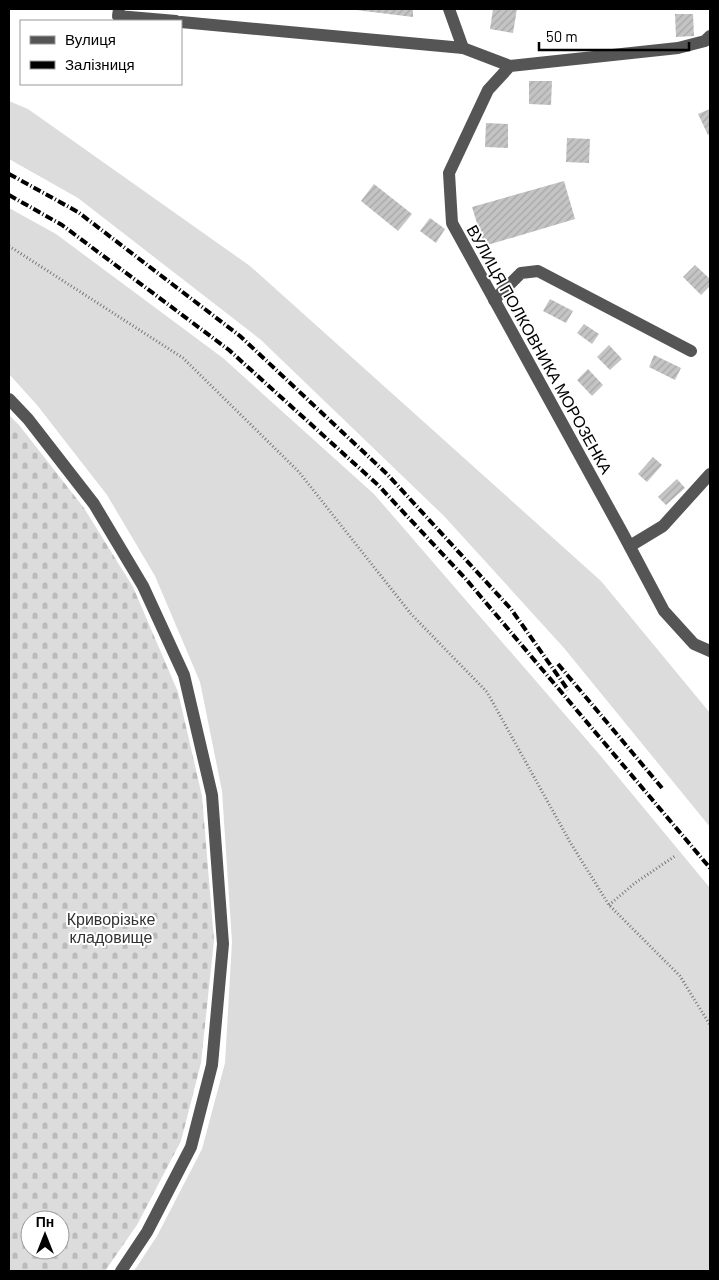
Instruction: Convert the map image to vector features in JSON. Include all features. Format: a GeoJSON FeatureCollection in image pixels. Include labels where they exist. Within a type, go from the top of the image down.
{"type":"FeatureCollection","features":[{"type":"Feature","properties":{"kind":"street"},"geometry":{"type":"LineString","coordinates":[[119,9],[118,16],[164,20]]}},
{"type":"Feature","properties":{"kind":"street"},"geometry":{"type":"LineString","coordinates":[[449,9],[463,48]]}},
{"type":"Feature","properties":{"kind":"street"},"geometry":{"type":"LineString","coordinates":[[182,22],[463,48],[510,66],[678,48],[706,42],[710,36]]}},
{"type":"Feature","properties":{"kind":"street","name":"ВУЛИЦЯ ПОЛКОВНИКА МОРОЗЕНКА"},"geometry":{"type":"LineString","coordinates":[[510,66],[488,90],[449,173],[452,223],[664,611],[694,644],[710,650]]}},
{"type":"Feature","properties":{"kind":"street"},"geometry":{"type":"LineString","coordinates":[[494,300],[521,273],[538,271],[691,351]]}},
{"type":"Feature","properties":{"kind":"street"},"geometry":{"type":"LineString","coordinates":[[9,399],[28,419],[94,504],[143,586],[184,675],[212,795],[223,944],[212,1065],[191,1147],[147,1232],[121,1271]]}},
{"type":"Feature","properties":{"kind":"street"},"geometry":{"type":"LineString","coordinates":[[630,546],[663,526],[710,474]]}},
{"type":"Feature","properties":{"kind":"path"},"geometry":{"type":"LineString","coordinates":[[9,246],[183,358],[299,472],[411,614],[487,692],[570,842],[609,905],[680,976],[710,1025]]}},
{"type":"Feature","properties":{"kind":"path"},"geometry":{"type":"LineString","coordinates":[[609,905],[635,883],[675,856]]}},
{"type":"Feature","properties":{"kind":"green space"},"geometry":{"type":"Polygon","coordinates":[[[9,101],[28,109],[250,266],[601,581],[710,713],[710,827],[564,648],[444,516],[261,340],[78,198],[9,159],[9,101]]]}},
{"type":"Feature","properties":{"kind":"green space"},"geometry":{"type":"Polygon","coordinates":[[[9,208],[56,234],[223,358],[374,494],[599,754],[710,888],[710,1271],[134,1271],[157,1236],[202,1149],[225,1063],[232,942],[222,791],[200,682],[155,576],[107,495],[37,405],[9,374],[9,208]]]}},
{"type":"Feature","properties":{"kind":"green space","name":"Криворізьке кладовище"},"geometry":{"type":"Polygon","coordinates":[[[9,415],[19,425],[84,508],[133,587],[178,692],[202,796],[214,940],[201,1063],[181,1141],[137,1225],[105,1271],[9,1271],[9,415]]]}},
{"type":"Feature","properties":{"kind":"building"},"geometry":{"type":"Polygon","coordinates":[[[413,9],[413,17],[356,10],[413,9]]]}},
{"type":"Feature","properties":{"kind":"building"},"geometry":{"type":"Polygon","coordinates":[[[493,9],[517,9],[513,33],[490,29],[493,9]]]}},
{"type":"Feature","properties":{"kind":"building"},"geometry":{"type":"Polygon","coordinates":[[[675,14],[693,14],[694,36],[676,37],[675,14]]]}},
{"type":"Feature","properties":{"kind":"building"},"geometry":{"type":"Polygon","coordinates":[[[529,81],[552,81],[551,105],[529,104],[529,81]]]}},
{"type":"Feature","properties":{"kind":"building"},"geometry":{"type":"Polygon","coordinates":[[[710,109],[710,134],[708,135],[698,114],[710,109]]]}},
{"type":"Feature","properties":{"kind":"building"},"geometry":{"type":"Polygon","coordinates":[[[486,123],[508,124],[508,148],[485,147],[486,123]]]}},
{"type":"Feature","properties":{"kind":"building"},"geometry":{"type":"Polygon","coordinates":[[[567,138],[590,139],[589,163],[566,162],[567,138]]]}},
{"type":"Feature","properties":{"kind":"building"},"geometry":{"type":"Polygon","coordinates":[[[564,181],[575,219],[484,246],[472,207],[564,181]]]}},
{"type":"Feature","properties":{"kind":"building"},"geometry":{"type":"Polygon","coordinates":[[[374,184],[412,214],[398,231],[361,201],[374,184]]]}},
{"type":"Feature","properties":{"kind":"building"},"geometry":{"type":"Polygon","coordinates":[[[430,218],[445,229],[436,243],[420,231],[430,218]]]}},
{"type":"Feature","properties":{"kind":"building"},"geometry":{"type":"Polygon","coordinates":[[[695,265],[710,279],[710,286],[701,295],[683,277],[695,265]]]}},
{"type":"Feature","properties":{"kind":"building"},"geometry":{"type":"Polygon","coordinates":[[[550,299],[573,311],[566,323],[543,311],[550,299]]]}},
{"type":"Feature","properties":{"kind":"building"},"geometry":{"type":"Polygon","coordinates":[[[584,324],[599,334],[592,344],[577,333],[584,324]]]}},
{"type":"Feature","properties":{"kind":"building"},"geometry":{"type":"Polygon","coordinates":[[[609,345],[622,359],[610,370],[597,357],[609,345]]]}},
{"type":"Feature","properties":{"kind":"building"},"geometry":{"type":"Polygon","coordinates":[[[654,355],[681,368],[675,380],[649,367],[654,355]]]}},
{"type":"Feature","properties":{"kind":"building"},"geometry":{"type":"Polygon","coordinates":[[[588,369],[603,385],[592,396],[577,380],[588,369]]]}},
{"type":"Feature","properties":{"kind":"building"},"geometry":{"type":"Polygon","coordinates":[[[653,457],[662,465],[647,482],[638,474],[653,457]]]}},
{"type":"Feature","properties":{"kind":"building"},"geometry":{"type":"Polygon","coordinates":[[[677,479],[685,488],[666,505],[658,497],[677,479]]]}},
{"type":"Feature","properties":{"kind":"railway"},"geometry":{"type":"LineString","coordinates":[[9,174],[78,212],[240,336],[387,474],[511,609],[568,690]]}},
{"type":"Feature","properties":{"kind":"railway"},"geometry":{"type":"LineString","coordinates":[[9,195],[62,225],[229,350],[378,485],[465,578],[710,868]]}},
{"type":"Feature","properties":{"kind":"railway"},"geometry":{"type":"LineString","coordinates":[[558,664],[662,788]]}}]}
